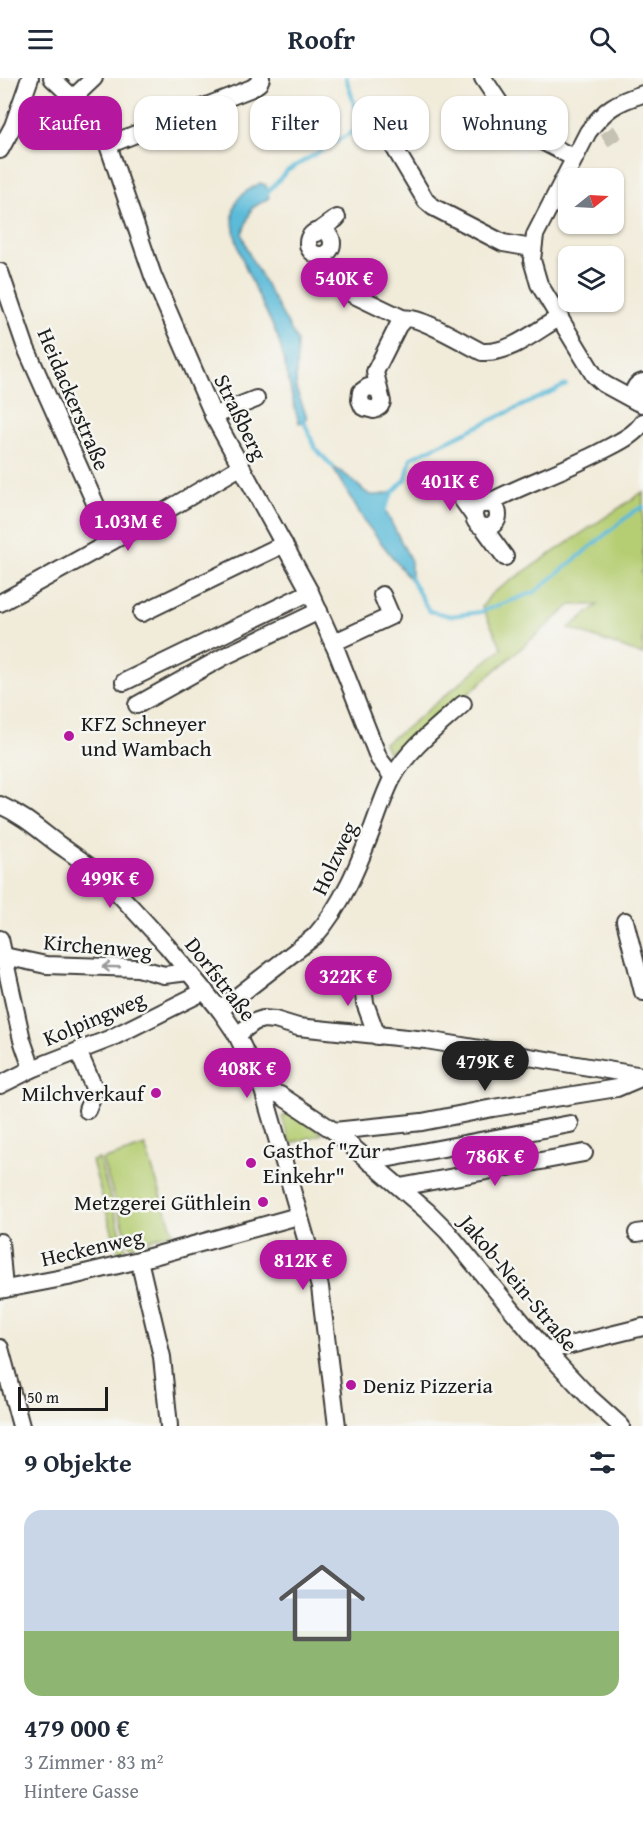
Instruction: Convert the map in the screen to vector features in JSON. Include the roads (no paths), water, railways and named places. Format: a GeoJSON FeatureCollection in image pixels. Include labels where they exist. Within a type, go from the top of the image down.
{"type":"FeatureCollection","features":[{"type":"Feature","properties":{"kind":"street"},"geometry":{"type":"LineString","coordinates":[[0,150],[13,126],[30,78]]}},
{"type":"Feature","properties":{"kind":"street","name":"Straßberg"},"geometry":{"type":"LineString","coordinates":[[52,78],[71,96]]}},
{"type":"Feature","properties":{"kind":"street"},"geometry":{"type":"LineString","coordinates":[[75,96],[94,78]]}},
{"type":"Feature","properties":{"kind":"street"},"geometry":{"type":"LineString","coordinates":[[483,78],[519,129],[574,158]]}},
{"type":"Feature","properties":{"kind":"street"},"geometry":{"type":"LineString","coordinates":[[636,78],[643,92],[620,101],[603,124],[588,132],[535,235],[532,260],[535,275],[594,375],[604,384],[640,403]]}},
{"type":"Feature","properties":{"kind":"street"},"geometry":{"type":"LineString","coordinates":[[122,139],[256,83]]}},
{"type":"Feature","properties":{"kind":"street","name":"Straßberg"},"geometry":{"type":"LineString","coordinates":[[110,150],[153,276],[213,416],[310,592],[379,759],[393,777]]}},
{"type":"Feature","properties":{"kind":"street"},"geometry":{"type":"LineString","coordinates":[[396,150],[426,201],[503,243],[532,249]]}},
{"type":"Feature","properties":{"kind":"street"},"geometry":{"type":"LineString","coordinates":[[337,218],[310,237],[309,249],[315,254],[322,255],[340,283],[352,294],[404,319],[414,319],[482,352],[494,353],[506,350],[560,317]]}},
{"type":"Feature","properties":{"kind":"street","name":"Heidackerstraße"},"geometry":{"type":"LineString","coordinates":[[0,272],[26,348],[112,541]]}},
{"type":"Feature","properties":{"kind":"street"},"geometry":{"type":"LineString","coordinates":[[378,389],[375,372],[404,319]]}},
{"type":"Feature","properties":{"kind":"street"},"geometry":{"type":"LineString","coordinates":[[640,403],[633,391],[643,382]]}},
{"type":"Feature","properties":{"kind":"street"},"geometry":{"type":"LineString","coordinates":[[213,416],[256,399]]}},
{"type":"Feature","properties":{"kind":"street"},"geometry":{"type":"LineString","coordinates":[[478,522],[494,524],[497,517],[493,506],[486,504],[598,453],[630,436],[643,422]]}},
{"type":"Feature","properties":{"kind":"street"},"geometry":{"type":"LineString","coordinates":[[0,603],[240,467]]}},
{"type":"Feature","properties":{"kind":"street"},"geometry":{"type":"LineString","coordinates":[[454,488],[505,557]]}},
{"type":"Feature","properties":{"kind":"street"},"geometry":{"type":"LineString","coordinates":[[142,613],[284,544]]}},
{"type":"Feature","properties":{"kind":"street"},"geometry":{"type":"LineString","coordinates":[[124,682],[310,592]]}},
{"type":"Feature","properties":{"kind":"street"},"geometry":{"type":"LineString","coordinates":[[333,643],[391,616],[382,595]]}},
{"type":"Feature","properties":{"kind":"street"},"geometry":{"type":"LineString","coordinates":[[137,705],[260,638],[319,611]]}},
{"type":"Feature","properties":{"kind":"street","name":"Holzweg"},"geometry":{"type":"LineString","coordinates":[[220,1010],[315,936],[328,921],[361,859],[393,777],[404,761],[463,704]]}},
{"type":"Feature","properties":{"kind":"street","name":"Dorfstraße"},"geometry":{"type":"LineString","coordinates":[[2,808],[32,822],[58,844],[94,868],[189,972],[237,1035],[263,1090],[320,1287],[337,1426]]}},
{"type":"Feature","properties":{"kind":"street"},"geometry":{"type":"LineString","coordinates":[[625,921],[643,992]]}},
{"type":"Feature","properties":{"kind":"street"},"geometry":{"type":"LineString","coordinates":[[2,947],[22,1040],[32,1069]]}},
{"type":"Feature","properties":{"kind":"street","name":"Kirchenweg"},"geometry":{"type":"LineString","coordinates":[[2,947],[46,965],[138,968],[164,975],[189,972]]}},
{"type":"Feature","properties":{"kind":"street"},"geometry":{"type":"LineString","coordinates":[[361,968],[365,1003],[377,1036]]}},
{"type":"Feature","properties":{"kind":"street","name":"Kolpingweg"},"geometry":{"type":"LineString","coordinates":[[0,1085],[32,1069],[149,1020],[205,991]]}},
{"type":"Feature","properties":{"kind":"street"},"geometry":{"type":"LineString","coordinates":[[237,1035],[254,1022],[263,1019],[275,1020],[298,1027],[452,1044],[643,1077]]}},
{"type":"Feature","properties":{"kind":"street"},"geometry":{"type":"LineString","coordinates":[[78,1051],[94,1090],[87,1110]]}},
{"type":"Feature","properties":{"kind":"street"},"geometry":{"type":"LineString","coordinates":[[334,1131],[422,1122],[617,1088],[643,1077]]}},
{"type":"Feature","properties":{"kind":"street","name":"Jakob-Nein-Straße"},"geometry":{"type":"LineString","coordinates":[[263,1090],[280,1095],[334,1131],[400,1187],[447,1231],[546,1352],[590,1398],[621,1426]]}},
{"type":"Feature","properties":{"kind":"street"},"geometry":{"type":"LineString","coordinates":[[369,1162],[570,1124]]}},
{"type":"Feature","properties":{"kind":"street"},"geometry":{"type":"LineString","coordinates":[[400,1187],[584,1153]]}},
{"type":"Feature","properties":{"kind":"street","name":"Heckenweg"},"geometry":{"type":"LineString","coordinates":[[2,1289],[68,1277],[139,1260],[298,1216]]}},
{"type":"Feature","properties":{"kind":"street"},"geometry":{"type":"LineString","coordinates":[[0,1242],[2,1289]]}},
{"type":"Feature","properties":{"kind":"street"},"geometry":{"type":"LineString","coordinates":[[139,1260],[162,1357],[169,1426]]}},
{"type":"Feature","properties":{"kind":"street"},"geometry":{"type":"LineString","coordinates":[[546,1352],[643,1327]]}},
{"type":"Feature","properties":{"kind":"street"},"geometry":{"type":"LineString","coordinates":[[0,1348],[21,1426]]}},
{"type":"Feature","properties":{"kind":"water"},"geometry":{"type":"Polygon","coordinates":[[[260,183],[266,185],[269,198],[252,208],[242,234],[250,256],[297,341],[296,389],[307,417],[304,422],[299,423],[278,338],[247,270],[235,233],[233,216],[236,203],[243,194],[260,183]]]}},
{"type":"Feature","properties":{"kind":"water"},"geometry":{"type":"Polygon","coordinates":[[[331,465],[369,494],[393,492],[384,508],[411,561],[411,581],[365,522],[331,465]]]}},
{"type":"Feature","properties":{"kind":"waterway"},"geometry":{"type":"LineString","coordinates":[[266,194],[287,171],[354,131],[358,115],[346,78]]}},
{"type":"Feature","properties":{"kind":"waterway"},"geometry":{"type":"LineString","coordinates":[[383,512],[393,492],[406,479],[411,458],[566,385]]}},
{"type":"Feature","properties":{"kind":"waterway"},"geometry":{"type":"LineString","coordinates":[[303,419],[315,448],[333,467]]}},
{"type":"Feature","properties":{"kind":"waterway"},"geometry":{"type":"LineString","coordinates":[[410,577],[429,611],[451,616],[480,612],[535,592],[633,512],[643,507]]}},
{"type":"Feature","properties":{"kind":"tunnel"},"geometry":{"type":"LineString","coordinates":[[607,130],[615,142]]}},
{"type":"Feature","properties":{"kind":"place","name":"KFZ Schneyer und Wambach"},"geometry":{"type":"Point","coordinates":[69,736]}},
{"type":"Feature","properties":{"kind":"place","name":"Milchverkauf"},"geometry":{"type":"Point","coordinates":[156,1093]}},
{"type":"Feature","properties":{"kind":"place","name":"Gasthof \"Zur Einkehr\""},"geometry":{"type":"Point","coordinates":[251,1163]}},
{"type":"Feature","properties":{"kind":"place","name":"Metzgerei Güthlein"},"geometry":{"type":"Point","coordinates":[263,1202]}},
{"type":"Feature","properties":{"kind":"place","name":"Deniz Pizzeria"},"geometry":{"type":"Point","coordinates":[351,1385]}}]}
